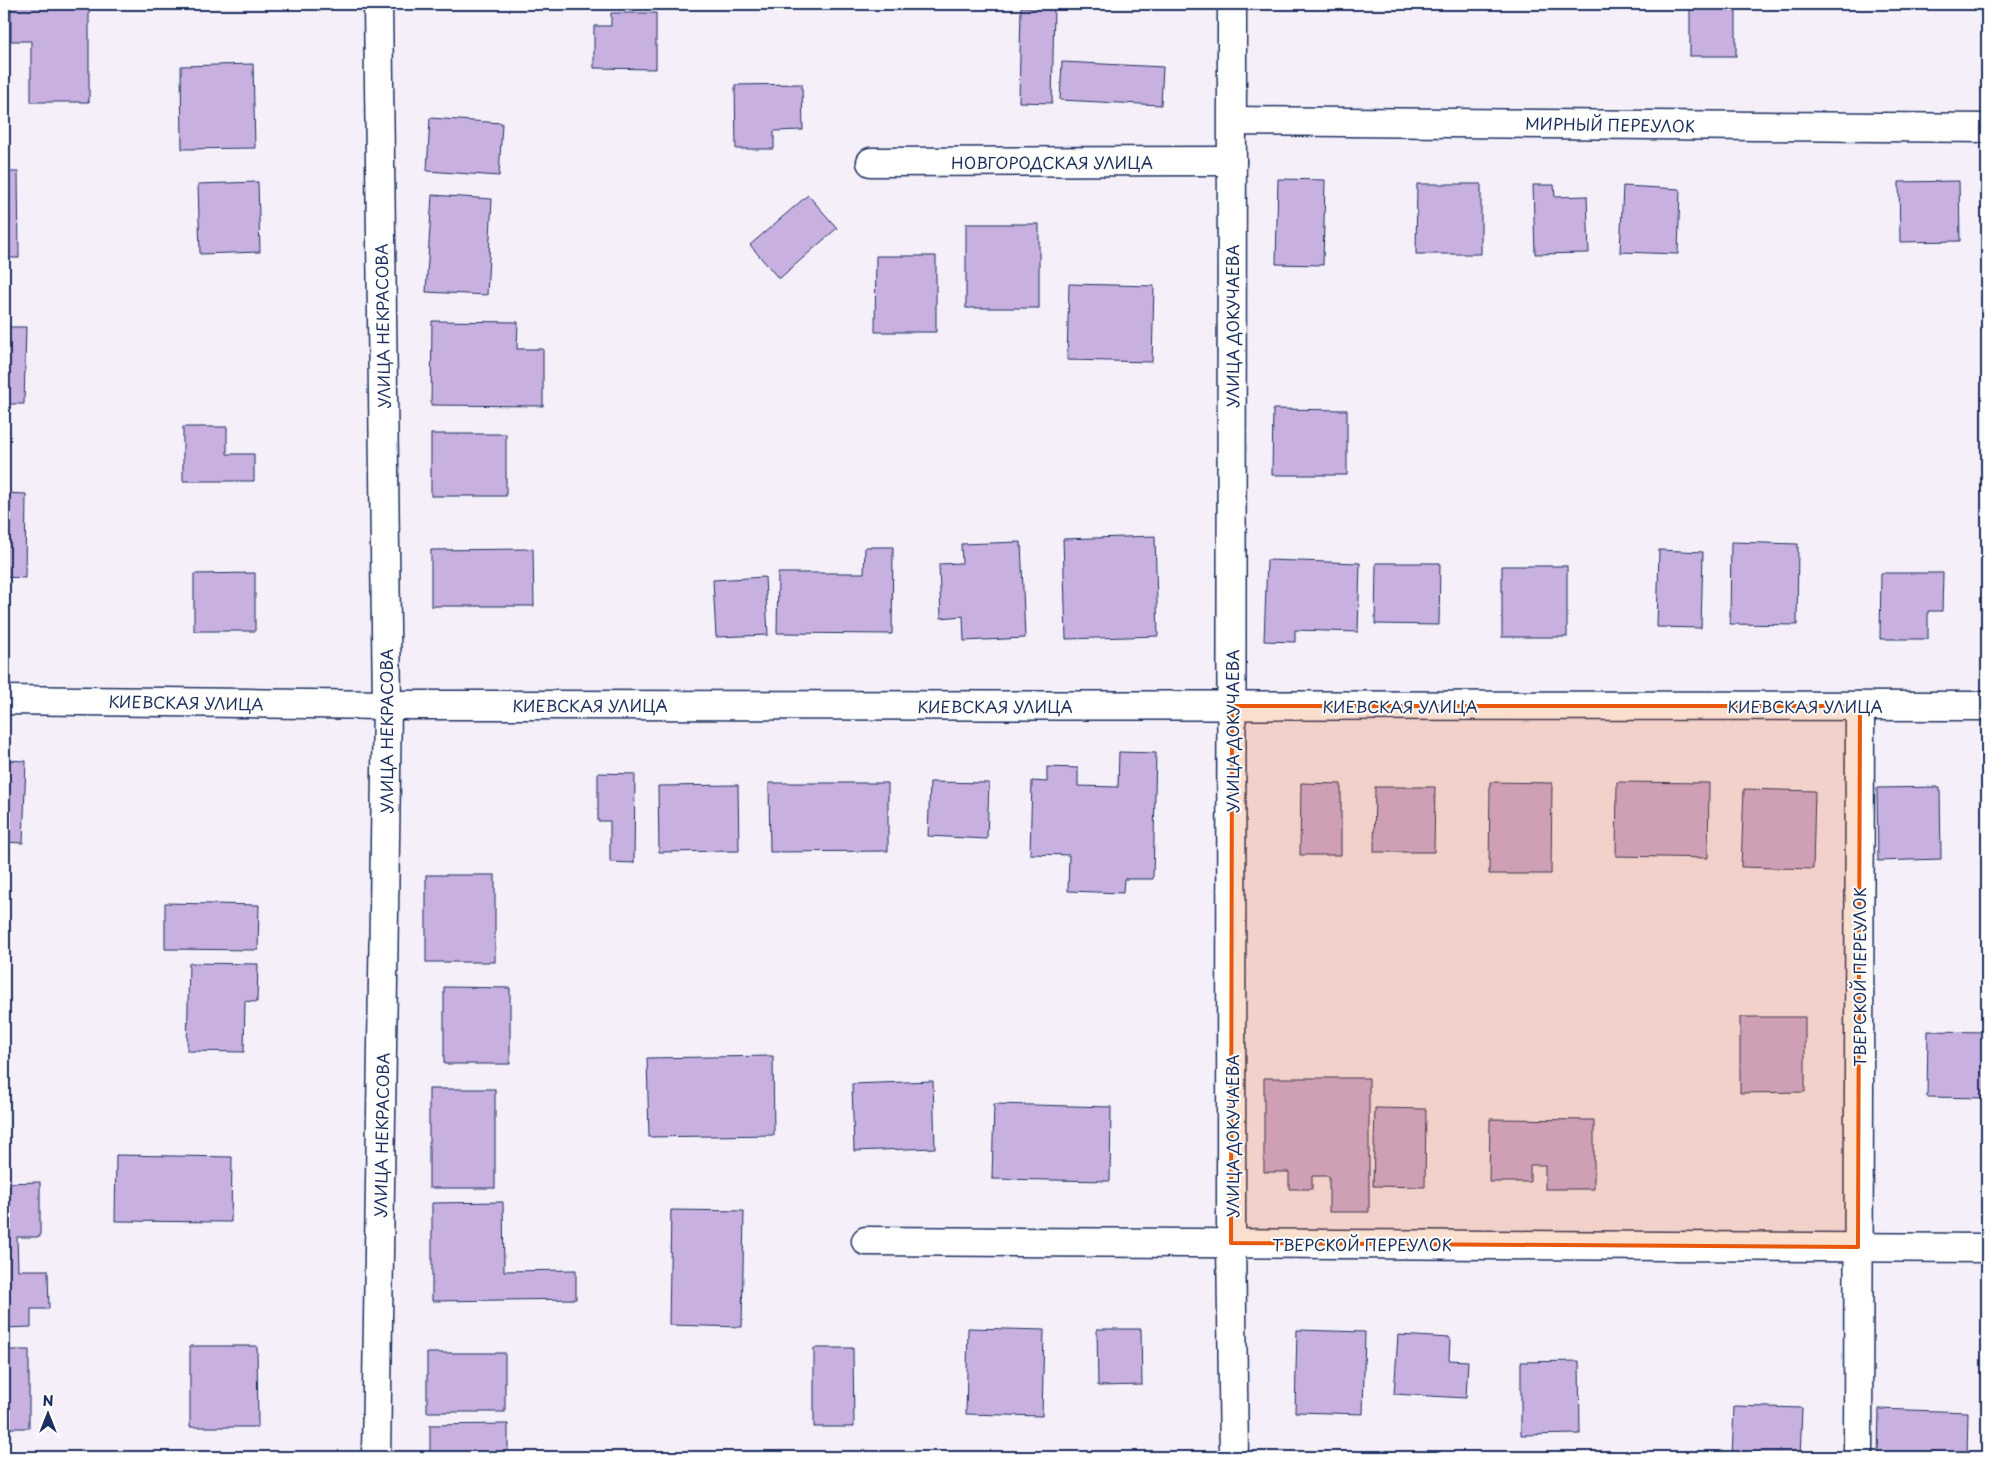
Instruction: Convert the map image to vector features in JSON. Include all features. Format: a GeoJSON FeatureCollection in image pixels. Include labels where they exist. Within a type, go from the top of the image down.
{"type":"FeatureCollection","features":[{"type":"Feature","properties":{"kind":"street","name":"УЛИЦА НЕКРАСОВА"},"geometry":{"type":"LineString","coordinates":[[376,1457],[387,704],[378,4]]}},
{"type":"Feature","properties":{"kind":"street","name":"УЛИЦА ДОКУЧАЕВА"},"geometry":{"type":"LineString","coordinates":[[1232,4],[1232,1244],[1234,1457]]}},
{"type":"Feature","properties":{"kind":"street","name":"МИРНЫЙ ПЕРЕУЛОК"},"geometry":{"type":"LineString","coordinates":[[1233,121],[1987,128]]}},
{"type":"Feature","properties":{"kind":"street","name":"НОВГОРОДСКАЯ УЛИЦА"},"geometry":{"type":"LineString","coordinates":[[871,162],[1232,161]]}},
{"type":"Feature","properties":{"kind":"street","name":"КИЕВСКАЯ УЛИЦА"},"geometry":{"type":"LineString","coordinates":[[4,700],[387,704],[1987,706]]}},
{"type":"Feature","properties":{"kind":"street","name":"ТВЕРСКОЙ ПЕРЕУЛОК"},"geometry":{"type":"LineString","coordinates":[[1858,1457],[1860,706]]}},
{"type":"Feature","properties":{"kind":"street","name":"ТВЕРСКОЙ ПЕРЕУЛОК"},"geometry":{"type":"LineString","coordinates":[[866,1241],[1987,1248]]}},
{"type":"Feature","properties":{"kind":"highlighted area"},"geometry":{"type":"Polygon","coordinates":[[[1232,706],[1860,706],[1858,1247],[1231,1243],[1232,706]]]}},
{"type":"Feature","properties":{"kind":"building"},"geometry":{"type":"Polygon","coordinates":[[[11,4],[89,4],[89,102],[31,102],[31,41],[11,41],[11,4]]]}},
{"type":"Feature","properties":{"kind":"building"},"geometry":{"type":"Polygon","coordinates":[[[1690,4],[1736,4],[1736,56],[1690,56],[1690,4]]]}},
{"type":"Feature","properties":{"kind":"building"},"geometry":{"type":"Polygon","coordinates":[[[1021,7],[1054,8],[1052,103],[1019,102],[1021,7]]]}},
{"type":"Feature","properties":{"kind":"building"},"geometry":{"type":"Polygon","coordinates":[[[611,13],[656,13],[656,69],[594,68],[594,26],[611,26],[611,13]]]}},
{"type":"Feature","properties":{"kind":"building"},"geometry":{"type":"Polygon","coordinates":[[[1062,62],[1163,67],[1161,105],[1060,100],[1062,62]]]}},
{"type":"Feature","properties":{"kind":"building"},"geometry":{"type":"Polygon","coordinates":[[[253,64],[255,148],[182,149],[181,66],[253,64]]]}},
{"type":"Feature","properties":{"kind":"building"},"geometry":{"type":"Polygon","coordinates":[[[802,84],[803,130],[774,131],[774,149],[736,149],[735,85],[802,84]]]}},
{"type":"Feature","properties":{"kind":"building"},"geometry":{"type":"Polygon","coordinates":[[[430,118],[502,123],[499,176],[427,171],[430,118]]]}},
{"type":"Feature","properties":{"kind":"building"},"geometry":{"type":"Polygon","coordinates":[[[4,172],[18,172],[19,258],[4,258],[4,172]]]}},
{"type":"Feature","properties":{"kind":"building"},"geometry":{"type":"Polygon","coordinates":[[[1278,179],[1325,180],[1323,265],[1276,264],[1278,179]]]}},
{"type":"Feature","properties":{"kind":"building"},"geometry":{"type":"Polygon","coordinates":[[[1959,181],[1960,241],[1900,242],[1899,182],[1959,181]]]}},
{"type":"Feature","properties":{"kind":"building"},"geometry":{"type":"Polygon","coordinates":[[[258,182],[260,252],[200,254],[198,184],[258,182]]]}},
{"type":"Feature","properties":{"kind":"building"},"geometry":{"type":"Polygon","coordinates":[[[1417,184],[1481,184],[1481,254],[1416,254],[1417,184]]]}},
{"type":"Feature","properties":{"kind":"building"},"geometry":{"type":"Polygon","coordinates":[[[1533,185],[1554,185],[1555,197],[1587,196],[1589,253],[1535,254],[1533,185]]]}},
{"type":"Feature","properties":{"kind":"building"},"geometry":{"type":"Polygon","coordinates":[[[1623,186],[1680,189],[1678,254],[1620,252],[1623,186]]]}},
{"type":"Feature","properties":{"kind":"building"},"geometry":{"type":"Polygon","coordinates":[[[432,195],[492,199],[487,295],[426,292],[432,195]]]}},
{"type":"Feature","properties":{"kind":"building"},"geometry":{"type":"Polygon","coordinates":[[[808,195],[837,228],[779,279],[750,245],[808,195]]]}},
{"type":"Feature","properties":{"kind":"building"},"geometry":{"type":"Polygon","coordinates":[[[966,224],[1039,224],[1039,308],[966,308],[966,224]]]}},
{"type":"Feature","properties":{"kind":"building"},"geometry":{"type":"Polygon","coordinates":[[[876,256],[936,256],[936,332],[875,332],[876,256]]]}},
{"type":"Feature","properties":{"kind":"building"},"geometry":{"type":"Polygon","coordinates":[[[1069,284],[1154,286],[1152,362],[1067,360],[1069,284]]]}},
{"type":"Feature","properties":{"kind":"building"},"geometry":{"type":"Polygon","coordinates":[[[432,321],[518,322],[517,349],[543,349],[543,406],[431,405],[432,321]]]}},
{"type":"Feature","properties":{"kind":"building"},"geometry":{"type":"Polygon","coordinates":[[[4,327],[26,327],[24,404],[4,404],[4,327]]]}},
{"type":"Feature","properties":{"kind":"building"},"geometry":{"type":"Polygon","coordinates":[[[1273,409],[1347,410],[1347,475],[1272,475],[1273,409]]]}},
{"type":"Feature","properties":{"kind":"building"},"geometry":{"type":"Polygon","coordinates":[[[183,427],[227,427],[227,454],[254,454],[254,481],[183,481],[183,427]]]}},
{"type":"Feature","properties":{"kind":"building"},"geometry":{"type":"Polygon","coordinates":[[[431,434],[506,434],[506,496],[431,496],[431,434]]]}},
{"type":"Feature","properties":{"kind":"building"},"geometry":{"type":"Polygon","coordinates":[[[4,493],[26,494],[25,578],[4,577],[4,493]]]}},
{"type":"Feature","properties":{"kind":"building"},"geometry":{"type":"Polygon","coordinates":[[[1155,536],[1158,636],[1066,639],[1063,539],[1155,536]]]}},
{"type":"Feature","properties":{"kind":"building"},"geometry":{"type":"Polygon","coordinates":[[[1021,542],[1025,638],[964,641],[963,616],[941,618],[939,564],[962,563],[961,544],[1021,542]]]}},
{"type":"Feature","properties":{"kind":"building"},"geometry":{"type":"Polygon","coordinates":[[[1731,542],[1798,544],[1797,625],[1730,624],[1731,542]]]}},
{"type":"Feature","properties":{"kind":"building"},"geometry":{"type":"Polygon","coordinates":[[[865,547],[893,547],[892,634],[777,633],[778,573],[864,573],[865,547]]]}},
{"type":"Feature","properties":{"kind":"building"},"geometry":{"type":"Polygon","coordinates":[[[533,549],[534,606],[431,606],[431,550],[533,549]]]}},
{"type":"Feature","properties":{"kind":"building"},"geometry":{"type":"Polygon","coordinates":[[[1659,550],[1703,552],[1701,628],[1657,627],[1659,550]]]}},
{"type":"Feature","properties":{"kind":"building"},"geometry":{"type":"Polygon","coordinates":[[[1267,560],[1360,563],[1358,632],[1295,630],[1295,642],[1264,641],[1267,560]]]}},
{"type":"Feature","properties":{"kind":"building"},"geometry":{"type":"Polygon","coordinates":[[[1376,563],[1440,563],[1439,625],[1375,624],[1376,563]]]}},
{"type":"Feature","properties":{"kind":"building"},"geometry":{"type":"Polygon","coordinates":[[[1502,566],[1567,566],[1567,637],[1502,637],[1502,566]]]}},
{"type":"Feature","properties":{"kind":"building"},"geometry":{"type":"Polygon","coordinates":[[[255,573],[255,631],[194,631],[194,574],[255,573]]]}},
{"type":"Feature","properties":{"kind":"building"},"geometry":{"type":"Polygon","coordinates":[[[1881,573],[1943,573],[1942,611],[1928,611],[1928,639],[1880,639],[1881,573]]]}},
{"type":"Feature","properties":{"kind":"building"},"geometry":{"type":"Polygon","coordinates":[[[765,577],[768,635],[716,637],[713,580],[765,577]]]}},
{"type":"Feature","properties":{"kind":"building"},"geometry":{"type":"Polygon","coordinates":[[[1119,752],[1156,753],[1153,879],[1124,879],[1123,893],[1068,891],[1069,855],[1030,854],[1032,781],[1047,782],[1047,767],[1078,768],[1078,786],[1118,787],[1119,752]]]}},
{"type":"Feature","properties":{"kind":"building"},"geometry":{"type":"Polygon","coordinates":[[[4,760],[26,761],[23,843],[4,842],[4,760]]]}},
{"type":"Feature","properties":{"kind":"building"},"geometry":{"type":"Polygon","coordinates":[[[598,773],[635,774],[634,863],[610,862],[610,821],[598,821],[598,773]]]}},
{"type":"Feature","properties":{"kind":"building"},"geometry":{"type":"Polygon","coordinates":[[[930,782],[989,783],[987,839],[928,836],[930,782]]]}},
{"type":"Feature","properties":{"kind":"building"},"geometry":{"type":"Polygon","coordinates":[[[1490,782],[1552,783],[1551,874],[1489,874],[1490,782]]]}},
{"type":"Feature","properties":{"kind":"building"},"geometry":{"type":"Polygon","coordinates":[[[1617,782],[1709,783],[1708,858],[1616,856],[1617,782]]]}},
{"type":"Feature","properties":{"kind":"building"},"geometry":{"type":"Polygon","coordinates":[[[769,783],[888,783],[888,851],[770,852],[769,783]]]}},
{"type":"Feature","properties":{"kind":"building"},"geometry":{"type":"Polygon","coordinates":[[[1301,783],[1341,784],[1341,855],[1300,855],[1301,783]]]}},
{"type":"Feature","properties":{"kind":"building"},"geometry":{"type":"Polygon","coordinates":[[[738,785],[739,851],[659,852],[658,786],[738,785]]]}},
{"type":"Feature","properties":{"kind":"building"},"geometry":{"type":"Polygon","coordinates":[[[1375,787],[1435,787],[1434,852],[1374,852],[1375,787]]]}},
{"type":"Feature","properties":{"kind":"building"},"geometry":{"type":"Polygon","coordinates":[[[1940,787],[1941,859],[1878,861],[1877,788],[1940,787]]]}},
{"type":"Feature","properties":{"kind":"building"},"geometry":{"type":"Polygon","coordinates":[[[1744,789],[1815,791],[1813,869],[1741,867],[1744,789]]]}},
{"type":"Feature","properties":{"kind":"building"},"geometry":{"type":"Polygon","coordinates":[[[426,875],[495,875],[495,962],[426,962],[426,875]]]}},
{"type":"Feature","properties":{"kind":"building"},"geometry":{"type":"Polygon","coordinates":[[[165,903],[259,905],[258,950],[165,949],[165,903]]]}},
{"type":"Feature","properties":{"kind":"building"},"geometry":{"type":"Polygon","coordinates":[[[189,963],[258,964],[257,1002],[245,1001],[244,1052],[187,1051],[189,963]]]}},
{"type":"Feature","properties":{"kind":"building"},"geometry":{"type":"Polygon","coordinates":[[[444,987],[510,988],[510,1064],[444,1064],[444,987]]]}},
{"type":"Feature","properties":{"kind":"building"},"geometry":{"type":"Polygon","coordinates":[[[1740,1017],[1805,1017],[1805,1092],[1740,1093],[1740,1017]]]}},
{"type":"Feature","properties":{"kind":"building"},"geometry":{"type":"Polygon","coordinates":[[[1928,1031],[1987,1032],[1987,1098],[1927,1097],[1928,1031]]]}},
{"type":"Feature","properties":{"kind":"building"},"geometry":{"type":"Polygon","coordinates":[[[773,1056],[774,1135],[649,1137],[647,1058],[773,1056]]]}},
{"type":"Feature","properties":{"kind":"building"},"geometry":{"type":"Polygon","coordinates":[[[1264,1078],[1369,1078],[1369,1212],[1329,1212],[1329,1176],[1312,1176],[1312,1189],[1289,1189],[1289,1172],[1264,1172],[1264,1078]]]}},
{"type":"Feature","properties":{"kind":"building"},"geometry":{"type":"Polygon","coordinates":[[[933,1081],[935,1148],[854,1151],[852,1084],[933,1081]]]}},
{"type":"Feature","properties":{"kind":"building"},"geometry":{"type":"Polygon","coordinates":[[[429,1089],[495,1089],[495,1188],[429,1188],[429,1089]]]}},
{"type":"Feature","properties":{"kind":"building"},"geometry":{"type":"Polygon","coordinates":[[[994,1104],[1111,1107],[1110,1181],[992,1179],[994,1104]]]}},
{"type":"Feature","properties":{"kind":"building"},"geometry":{"type":"Polygon","coordinates":[[[1375,1108],[1426,1109],[1425,1187],[1373,1186],[1375,1108]]]}},
{"type":"Feature","properties":{"kind":"building"},"geometry":{"type":"Polygon","coordinates":[[[1490,1119],[1594,1120],[1594,1189],[1545,1189],[1545,1165],[1530,1165],[1530,1182],[1489,1182],[1490,1119]]]}},
{"type":"Feature","properties":{"kind":"building"},"geometry":{"type":"Polygon","coordinates":[[[116,1155],[232,1157],[231,1222],[115,1221],[116,1155]]]}},
{"type":"Feature","properties":{"kind":"building"},"geometry":{"type":"Polygon","coordinates":[[[40,1182],[40,1237],[17,1237],[18,1270],[48,1270],[49,1309],[31,1309],[31,1327],[4,1328],[4,1183],[40,1182]]]}},
{"type":"Feature","properties":{"kind":"building"},"geometry":{"type":"Polygon","coordinates":[[[503,1202],[504,1271],[576,1270],[576,1299],[432,1301],[432,1203],[503,1202]]]}},
{"type":"Feature","properties":{"kind":"building"},"geometry":{"type":"Polygon","coordinates":[[[671,1210],[744,1211],[742,1327],[669,1325],[671,1210]]]}},
{"type":"Feature","properties":{"kind":"building"},"geometry":{"type":"Polygon","coordinates":[[[968,1328],[1044,1330],[1042,1416],[966,1414],[968,1328]]]}},
{"type":"Feature","properties":{"kind":"building"},"geometry":{"type":"Polygon","coordinates":[[[1097,1329],[1141,1329],[1142,1385],[1098,1386],[1097,1329]]]}},
{"type":"Feature","properties":{"kind":"building"},"geometry":{"type":"Polygon","coordinates":[[[1297,1330],[1365,1332],[1363,1414],[1295,1412],[1297,1330]]]}},
{"type":"Feature","properties":{"kind":"building"},"geometry":{"type":"Polygon","coordinates":[[[1398,1335],[1450,1338],[1449,1360],[1468,1361],[1466,1398],[1394,1394],[1398,1335]]]}},
{"type":"Feature","properties":{"kind":"building"},"geometry":{"type":"Polygon","coordinates":[[[190,1346],[257,1346],[258,1427],[190,1427],[190,1346]]]}},
{"type":"Feature","properties":{"kind":"building"},"geometry":{"type":"Polygon","coordinates":[[[814,1348],[853,1348],[854,1427],[814,1427],[814,1348]]]}},
{"type":"Feature","properties":{"kind":"building"},"geometry":{"type":"Polygon","coordinates":[[[4,1350],[29,1350],[29,1428],[4,1428],[4,1350]]]}},
{"type":"Feature","properties":{"kind":"building"},"geometry":{"type":"Polygon","coordinates":[[[427,1353],[505,1353],[505,1412],[427,1412],[427,1353]]]}},
{"type":"Feature","properties":{"kind":"building"},"geometry":{"type":"Polygon","coordinates":[[[1579,1361],[1580,1434],[1521,1435],[1521,1362],[1579,1361]]]}},
{"type":"Feature","properties":{"kind":"building"},"geometry":{"type":"Polygon","coordinates":[[[1734,1406],[1802,1408],[1800,1457],[1732,1457],[1734,1406]]]}},
{"type":"Feature","properties":{"kind":"building"},"geometry":{"type":"Polygon","coordinates":[[[1879,1409],[1968,1412],[1967,1457],[1878,1457],[1879,1409]]]}},
{"type":"Feature","properties":{"kind":"building"},"geometry":{"type":"Polygon","coordinates":[[[508,1424],[508,1457],[430,1457],[430,1425],[508,1424]]]}}]}
